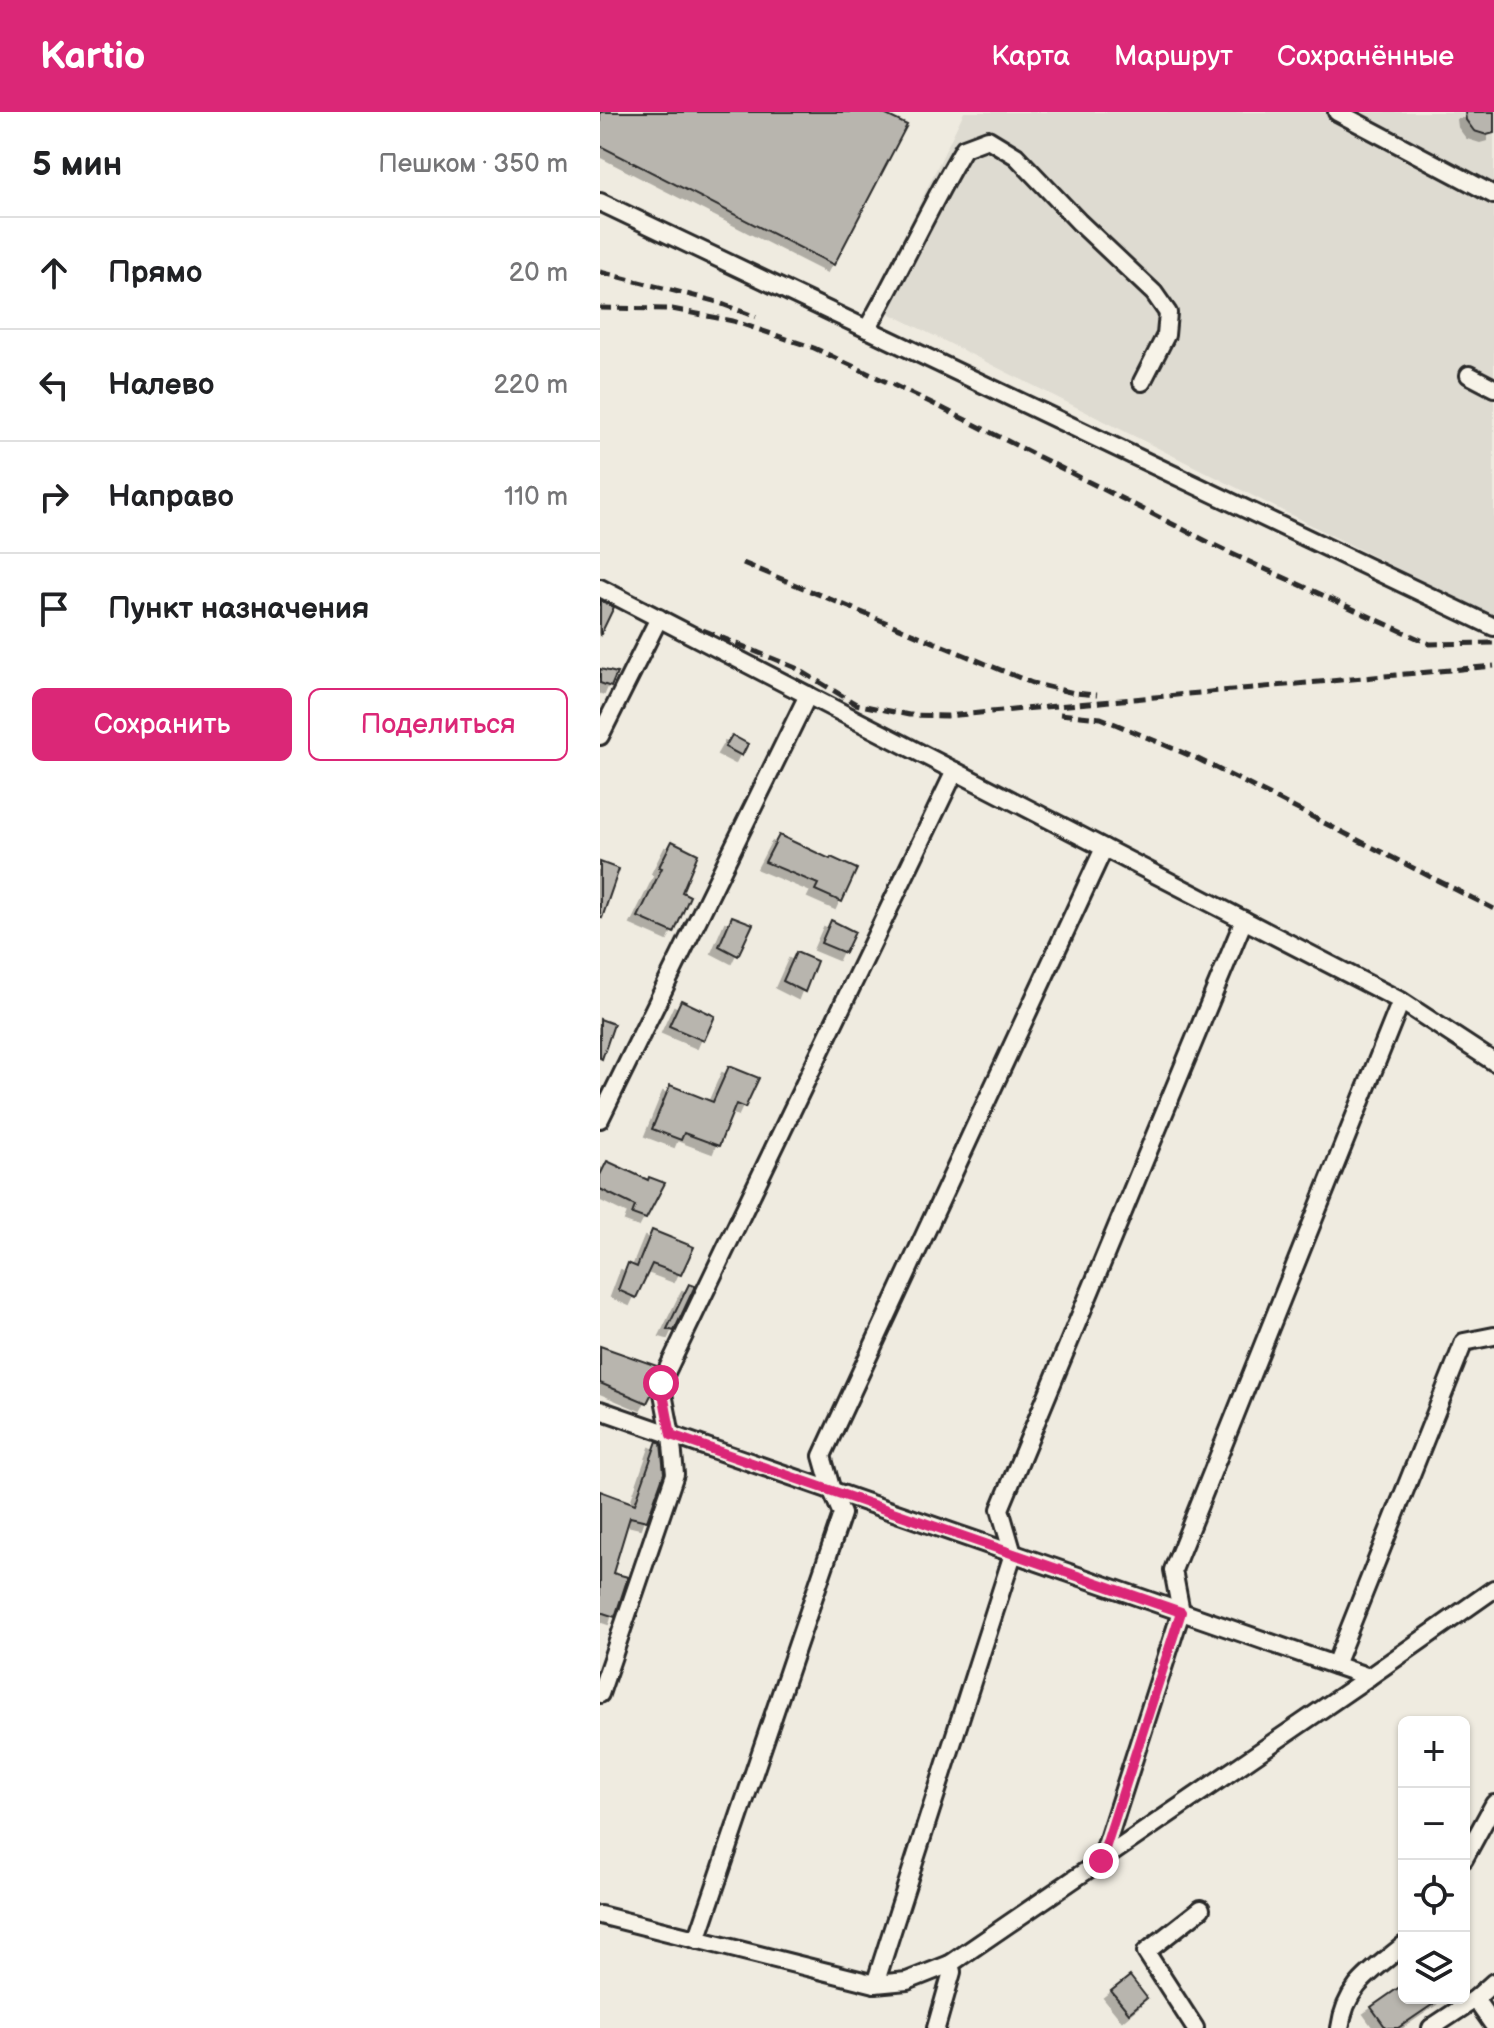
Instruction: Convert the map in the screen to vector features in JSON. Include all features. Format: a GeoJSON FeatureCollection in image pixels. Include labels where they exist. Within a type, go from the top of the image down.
{"type":"FeatureCollection","features":[{"type":"Feature","properties":{"kind":"street"},"geometry":{"type":"LineString","coordinates":[[1337,112],[1494,195]]}},
{"type":"Feature","properties":{"kind":"street"},"geometry":{"type":"LineString","coordinates":[[867,329],[964,148],[988,139],[1016,156],[1079,222],[1154,293],[1168,313],[1166,335],[1142,382]]}},
{"type":"Feature","properties":{"kind":"street"},"geometry":{"type":"LineString","coordinates":[[600,202],[1494,627]]}},
{"type":"Feature","properties":{"kind":"street"},"geometry":{"type":"LineString","coordinates":[[1469,375],[1494,388]]}},
{"type":"Feature","properties":{"kind":"street"},"geometry":{"type":"LineString","coordinates":[[600,588],[1401,1001],[1494,1062]]}},
{"type":"Feature","properties":{"kind":"street"},"geometry":{"type":"LineString","coordinates":[[600,736],[659,618]]}},
{"type":"Feature","properties":{"kind":"street"},"geometry":{"type":"LineString","coordinates":[[600,1119],[808,695]]}},
{"type":"Feature","properties":{"kind":"street"},"geometry":{"type":"LineString","coordinates":[[600,1694],[675,1474],[661,1383],[955,771]]}},
{"type":"Feature","properties":{"kind":"street"},"geometry":{"type":"LineString","coordinates":[[697,1940],[842,1514],[822,1456],[1104,848]]}},
{"type":"Feature","properties":{"kind":"street"},"geometry":{"type":"LineString","coordinates":[[875,1984],[1013,1554],[1000,1509],[1244,920]]}},
{"type":"Feature","properties":{"kind":"street"},"geometry":{"type":"LineString","coordinates":[[1101,1861],[1181,1612],[1173,1570],[1401,1001]]}},
{"type":"Feature","properties":{"kind":"street"},"geometry":{"type":"LineString","coordinates":[[1335,1665],[1464,1342],[1494,1336]]}},
{"type":"Feature","properties":{"kind":"street"},"geometry":{"type":"LineString","coordinates":[[600,1410],[1369,1677]]}},
{"type":"Feature","properties":{"kind":"street"},"geometry":{"type":"LineString","coordinates":[[600,1915],[875,1984],[907,1981],[950,1964],[1494,1589]]}},
{"type":"Feature","properties":{"kind":"street"},"geometry":{"type":"LineString","coordinates":[[1470,1848],[1494,1804]]}},
{"type":"Feature","properties":{"kind":"street"},"geometry":{"type":"LineString","coordinates":[[1195,2028],[1146,1952],[1201,1909]]}},
{"type":"Feature","properties":{"kind":"street"},"geometry":{"type":"LineString","coordinates":[[1340,2028],[1349,1994],[1398,1950]]}},
{"type":"Feature","properties":{"kind":"street"},"geometry":{"type":"LineString","coordinates":[[936,2028],[952,1972],[950,1964]]}},
{"type":"Feature","properties":{"kind":"street"},"geometry":{"type":"LineString","coordinates":[[1431,2028],[1475,1999],[1494,1982]]}},
{"type":"Feature","properties":{"kind":"street"},"geometry":{"type":"LineString","coordinates":[[1475,1999],[1494,2026]]}},
{"type":"Feature","properties":{"kind":"shaded area"},"geometry":{"type":"Polygon","coordinates":[[[964,112],[1494,112],[1494,617],[871,304],[964,112]]]}},
{"type":"Feature","properties":{"kind":"building"},"geometry":{"type":"Polygon","coordinates":[[[600,112],[880,112],[907,125],[834,265],[600,146],[600,112]]]}},
{"type":"Feature","properties":{"kind":"building"},"geometry":{"type":"Polygon","coordinates":[[[1465,112],[1494,112],[1494,133],[1487,135],[1474,131],[1466,120],[1465,112]]]}},
{"type":"Feature","properties":{"kind":"building"},"geometry":{"type":"Polygon","coordinates":[[[600,600],[614,607],[600,636],[600,600]]]}},
{"type":"Feature","properties":{"kind":"building"},"geometry":{"type":"Polygon","coordinates":[[[600,669],[617,673],[611,687],[600,683],[600,669]]]}},
{"type":"Feature","properties":{"kind":"building"},"geometry":{"type":"Polygon","coordinates":[[[732,735],[748,744],[742,756],[725,747],[732,735]]]}},
{"type":"Feature","properties":{"kind":"building"},"geometry":{"type":"Polygon","coordinates":[[[779,835],[857,869],[842,902],[815,890],[818,884],[765,862],[779,835]]]}},
{"type":"Feature","properties":{"kind":"building"},"geometry":{"type":"Polygon","coordinates":[[[672,841],[698,854],[682,892],[690,896],[674,933],[638,917],[672,841]]]}},
{"type":"Feature","properties":{"kind":"building"},"geometry":{"type":"Polygon","coordinates":[[[600,862],[619,869],[602,918],[600,917],[600,862]]]}},
{"type":"Feature","properties":{"kind":"building"},"geometry":{"type":"Polygon","coordinates":[[[732,916],[753,924],[738,956],[719,946],[732,916]]]}},
{"type":"Feature","properties":{"kind":"building"},"geometry":{"type":"Polygon","coordinates":[[[831,920],[855,932],[845,953],[821,943],[831,920]]]}},
{"type":"Feature","properties":{"kind":"building"},"geometry":{"type":"Polygon","coordinates":[[[796,952],[817,961],[805,992],[783,981],[796,952]]]}},
{"type":"Feature","properties":{"kind":"building"},"geometry":{"type":"Polygon","coordinates":[[[681,1000],[715,1016],[704,1041],[669,1026],[681,1000]]]}},
{"type":"Feature","properties":{"kind":"building"},"geometry":{"type":"Polygon","coordinates":[[[600,1019],[614,1024],[602,1059],[600,1058],[600,1019]]]}},
{"type":"Feature","properties":{"kind":"building"},"geometry":{"type":"Polygon","coordinates":[[[729,1066],[759,1078],[745,1108],[736,1104],[719,1146],[684,1133],[681,1140],[652,1129],[670,1085],[713,1102],[729,1066]]]}},
{"type":"Feature","properties":{"kind":"building"},"geometry":{"type":"Polygon","coordinates":[[[607,1161],[648,1180],[649,1177],[665,1183],[646,1219],[632,1214],[635,1206],[600,1189],[600,1175],[607,1161]]]}},
{"type":"Feature","properties":{"kind":"building"},"geometry":{"type":"Polygon","coordinates":[[[652,1230],[694,1247],[681,1275],[652,1264],[636,1298],[618,1290],[628,1263],[637,1267],[652,1230]]]}},
{"type":"Feature","properties":{"kind":"building"},"geometry":{"type":"Polygon","coordinates":[[[689,1284],[695,1286],[674,1331],[667,1329],[689,1284]]]}},
{"type":"Feature","properties":{"kind":"building"},"geometry":{"type":"Polygon","coordinates":[[[600,1346],[657,1366],[651,1379],[652,1393],[647,1403],[600,1383],[600,1346]]]}},
{"type":"Feature","properties":{"kind":"building"},"geometry":{"type":"Polygon","coordinates":[[[657,1441],[661,1443],[664,1473],[647,1521],[630,1517],[613,1573],[628,1577],[615,1617],[600,1612],[600,1491],[635,1504],[657,1441]]]}},
{"type":"Feature","properties":{"kind":"building"},"geometry":{"type":"Polygon","coordinates":[[[1130,1976],[1147,1998],[1129,2013],[1111,1991],[1130,1976]]]}},
{"type":"Feature","properties":{"kind":"building"},"geometry":{"type":"Polygon","coordinates":[[[1398,1988],[1398,2004],[1433,2004],[1398,2028],[1386,2028],[1371,2007],[1398,1988]]]}},
{"type":"Feature","properties":{"kind":"railway"},"geometry":{"type":"LineString","coordinates":[[600,272],[714,301],[756,317]]}},
{"type":"Feature","properties":{"kind":"railway"},"geometry":{"type":"LineString","coordinates":[[600,308],[672,309],[733,321],[814,348],[936,405],[1230,553],[1430,644],[1494,643]]}},
{"type":"Feature","properties":{"kind":"railway"},"geometry":{"type":"LineString","coordinates":[[743,563],[1032,683],[1097,695]]}},
{"type":"Feature","properties":{"kind":"railway"},"geometry":{"type":"LineString","coordinates":[[703,630],[796,668],[856,704],[909,715],[947,716],[1494,666]]}},
{"type":"Feature","properties":{"kind":"railway"},"geometry":{"type":"LineString","coordinates":[[1060,714],[1101,718],[1198,759],[1494,909]]}},
{"type":"Feature","properties":{"kind":"route"},"geometry":{"type":"LineString","coordinates":[[661,1383],[671,1435],[1181,1612],[1101,1861]]}}]}
